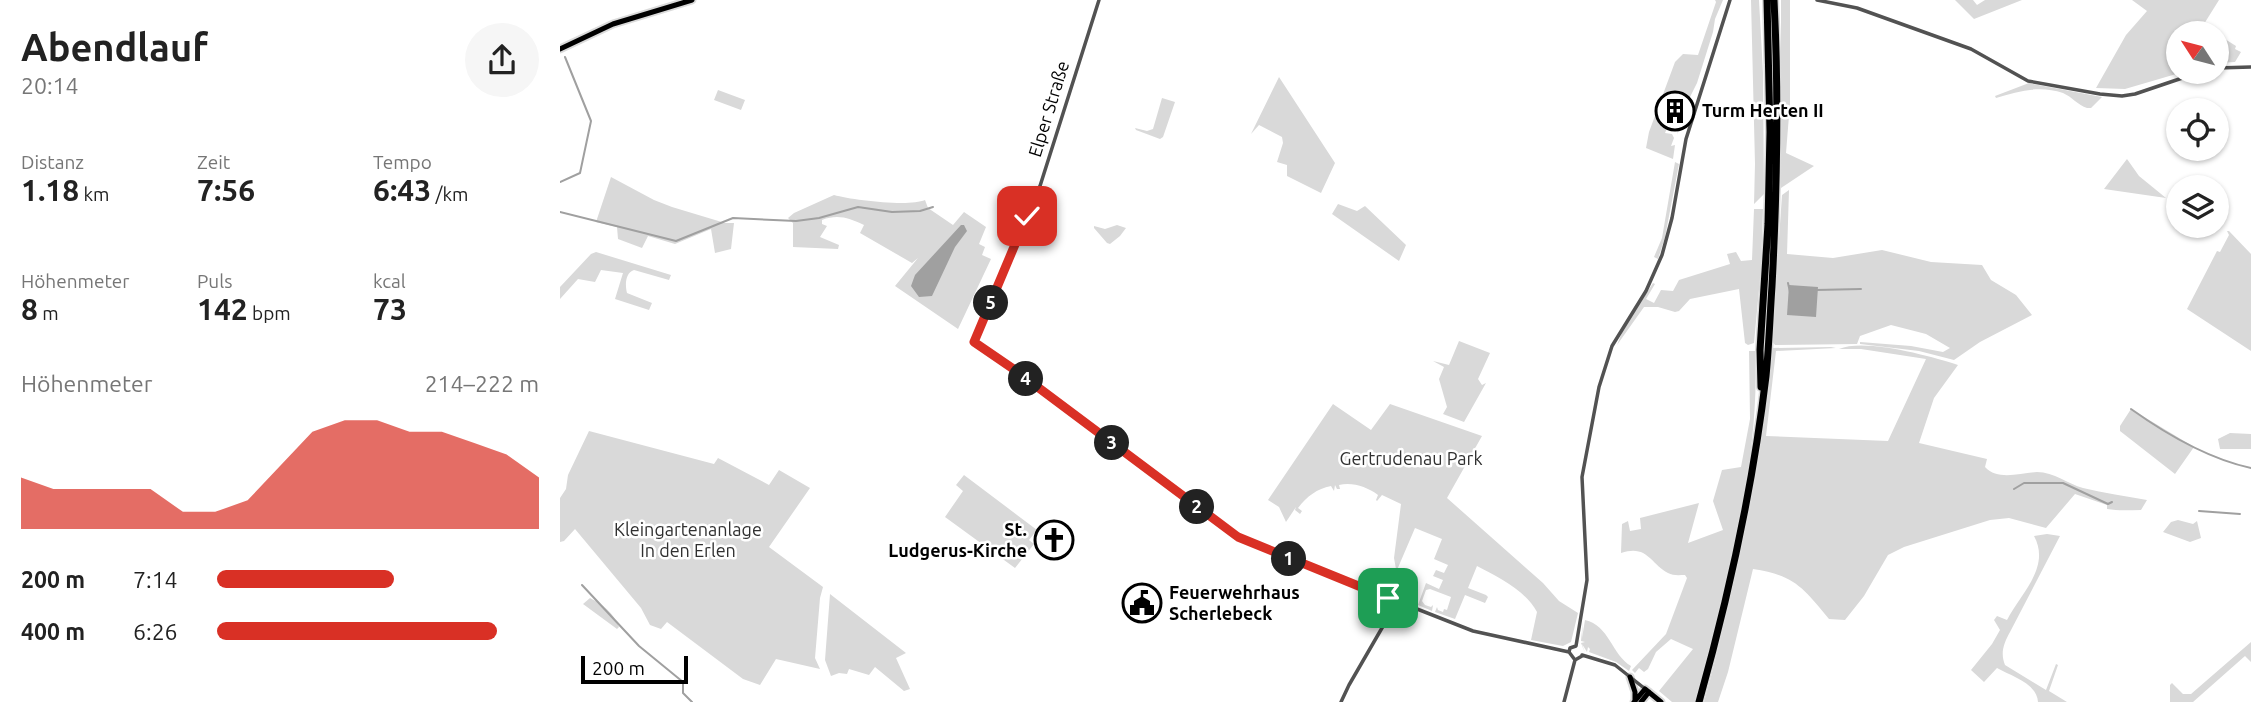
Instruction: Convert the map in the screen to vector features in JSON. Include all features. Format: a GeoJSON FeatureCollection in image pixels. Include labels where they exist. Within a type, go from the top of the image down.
{"type":"FeatureCollection","features":[{"type":"Feature","properties":{"kind":"highway"},"geometry":{"type":"LineString","coordinates":[[1760,408],[1759,350],[1769,224],[1767,0]]}},
{"type":"Feature","properties":{"kind":"highway"},"geometry":{"type":"LineString","coordinates":[[1699,702],[1734,561],[1749,487],[1766,375],[1774,240],[1776,0]]}},
{"type":"Feature","properties":{"kind":"main road"},"geometry":{"type":"LineString","coordinates":[[560,49],[613,24],[692,0]]}},
{"type":"Feature","properties":{"kind":"main road"},"geometry":{"type":"LineString","coordinates":[[1630,677],[1636,702]]}},
{"type":"Feature","properties":{"kind":"main road"},"geometry":{"type":"LineString","coordinates":[[1636,702],[1647,691],[1661,702]]}},
{"type":"Feature","properties":{"kind":"street","name":"Elper Straße"},"geometry":{"type":"LineString","coordinates":[[1100,0],[1085,38],[1040,186],[974,342],[1238,537],[1397,602]]}},
{"type":"Feature","properties":{"kind":"street"},"geometry":{"type":"LineString","coordinates":[[1576,646],[1587,580],[1583,467],[1599,387],[1612,346],[1646,291],[1662,255],[1672,218],[1686,139],[1730,0]]}},
{"type":"Feature","properties":{"kind":"street"},"geometry":{"type":"LineString","coordinates":[[1818,0],[1857,8],[1971,50],[2028,81],[2122,96],[2166,84]]}},
{"type":"Feature","properties":{"kind":"street"},"geometry":{"type":"LineString","coordinates":[[2230,68],[2251,67]]}},
{"type":"Feature","properties":{"kind":"street"},"geometry":{"type":"LineString","coordinates":[[1341,702],[1397,602],[1490,636],[1569,652]]}},
{"type":"Feature","properties":{"kind":"street"},"geometry":{"type":"LineString","coordinates":[[1569,652],[1576,646]]}},
{"type":"Feature","properties":{"kind":"street"},"geometry":{"type":"LineString","coordinates":[[1576,646],[1581,648],[1582,655]]}},
{"type":"Feature","properties":{"kind":"street"},"geometry":{"type":"LineString","coordinates":[[1569,652],[1575,660]]}},
{"type":"Feature","properties":{"kind":"street"},"geometry":{"type":"LineString","coordinates":[[1564,702],[1575,660],[1582,655]]}},
{"type":"Feature","properties":{"kind":"street"},"geometry":{"type":"LineString","coordinates":[[1582,655],[1615,665],[1647,691]]}},
{"type":"Feature","properties":{"kind":"green space"},"geometry":{"type":"Polygon","coordinates":[[[1715,0],[1723,0],[1697,83],[1686,105],[1677,135],[1679,118],[1675,127],[1668,126],[1665,133],[1672,134],[1674,138],[1671,146],[1675,145],[1673,159],[1646,148],[1649,132],[1675,62],[1683,54],[1698,55],[1715,0]]]}},
{"type":"Feature","properties":{"kind":"green space"},"geometry":{"type":"Polygon","coordinates":[[[1751,0],[1759,0],[1763,73],[1764,194],[1754,204],[1755,164],[1751,0]]]}},
{"type":"Feature","properties":{"kind":"green space"},"geometry":{"type":"Polygon","coordinates":[[[1781,0],[1790,0],[1790,103],[1786,153],[1814,166],[1781,188],[1781,0]]]}},
{"type":"Feature","properties":{"kind":"green space"},"geometry":{"type":"Polygon","coordinates":[[[1955,0],[1973,0],[1977,5],[1985,0],[2022,0],[1974,19],[1955,0]]]}},
{"type":"Feature","properties":{"kind":"green space"},"geometry":{"type":"Polygon","coordinates":[[[2132,0],[2219,0],[2206,21],[2166,21],[2166,77],[2125,89],[2096,88],[2126,35],[2147,11],[2132,0]]]}},
{"type":"Feature","properties":{"kind":"green space"},"geometry":{"type":"Polygon","coordinates":[[[2230,42],[2241,52],[2235,62],[2230,62],[2230,42]]]}},
{"type":"Feature","properties":{"kind":"green space"},"geometry":{"type":"Polygon","coordinates":[[[1279,77],[1335,163],[1321,193],[1287,176],[1287,165],[1277,162],[1283,143],[1282,137],[1259,125],[1251,134],[1279,77]]]}},
{"type":"Feature","properties":{"kind":"green space"},"geometry":{"type":"Polygon","coordinates":[[[2029,83],[2102,97],[2091,108],[2087,108],[2063,93],[2046,89],[2021,91],[1996,98],[1995,96],[2029,83]]]}},
{"type":"Feature","properties":{"kind":"green space"},"geometry":{"type":"Polygon","coordinates":[[[718,90],[745,100],[741,110],[714,100],[718,90]]]}},
{"type":"Feature","properties":{"kind":"green space"},"geometry":{"type":"Polygon","coordinates":[[[1162,98],[1175,102],[1163,137],[1160,139],[1136,130],[1135,128],[1147,131],[1153,129],[1162,98]]]}},
{"type":"Feature","properties":{"kind":"green space"},"geometry":{"type":"Polygon","coordinates":[[[2127,159],[2139,176],[2166,198],[2104,189],[2127,159]]]}},
{"type":"Feature","properties":{"kind":"green space"},"geometry":{"type":"Polygon","coordinates":[[[1675,162],[1679,164],[1658,259],[1654,257],[1662,238],[1675,162]]]}},
{"type":"Feature","properties":{"kind":"green space"},"geometry":{"type":"Polygon","coordinates":[[[611,177],[672,207],[725,223],[734,223],[731,249],[715,253],[711,229],[675,244],[648,236],[642,248],[618,239],[617,227],[596,222],[611,177]]]}},
{"type":"Feature","properties":{"kind":"green space"},"geometry":{"type":"Polygon","coordinates":[[[1789,190],[1787,254],[1833,258],[1882,250],[1931,262],[1982,265],[1991,280],[2016,295],[2032,315],[1980,342],[1954,360],[1919,351],[1860,344],[1911,346],[1943,352],[1950,348],[1926,334],[1891,325],[1860,336],[1857,344],[1775,345],[1772,341],[1782,195],[1789,190]]]}},
{"type":"Feature","properties":{"kind":"green space"},"geometry":{"type":"Polygon","coordinates":[[[834,195],[894,203],[925,200],[928,208],[953,225],[964,212],[986,227],[979,244],[985,247],[982,255],[991,259],[958,329],[895,286],[918,258],[912,263],[860,233],[864,225],[843,218],[828,218],[822,220],[822,224],[827,226],[820,237],[839,245],[838,249],[793,247],[793,223],[788,218],[834,195]]]}},
{"type":"Feature","properties":{"kind":"green space"},"geometry":{"type":"Polygon","coordinates":[[[1338,204],[1357,211],[1365,206],[1406,245],[1399,261],[1332,214],[1338,204]]]}},
{"type":"Feature","properties":{"kind":"green space"},"geometry":{"type":"Polygon","coordinates":[[[1754,209],[1763,209],[1754,343],[1745,343],[1739,289],[1690,299],[1675,312],[1658,307],[1644,307],[1617,345],[1623,330],[1653,283],[1655,284],[1646,299],[1654,303],[1661,290],[1673,291],[1679,280],[1730,264],[1727,254],[1736,252],[1741,261],[1752,260],[1754,209]]]}},
{"type":"Feature","properties":{"kind":"green space"},"geometry":{"type":"Polygon","coordinates":[[[1117,225],[1126,228],[1110,244],[1094,228],[1105,229],[1117,225]]]}},
{"type":"Feature","properties":{"kind":"green space"},"geometry":{"type":"Polygon","coordinates":[[[2229,231],[2251,254],[2251,351],[2187,309],[2217,251],[2220,252],[2229,238],[2229,231]]]}},
{"type":"Feature","properties":{"kind":"green space"},"geometry":{"type":"Polygon","coordinates":[[[596,252],[671,275],[669,280],[634,270],[627,276],[627,293],[652,303],[649,310],[615,299],[623,273],[601,270],[595,282],[578,279],[560,299],[560,287],[596,252]]]}},
{"type":"Feature","properties":{"kind":"green space"},"geometry":{"type":"Polygon","coordinates":[[[1459,341],[1490,353],[1478,379],[1482,385],[1486,383],[1464,422],[1443,414],[1447,407],[1439,379],[1444,367],[1433,361],[1449,365],[1459,341]]]}},
{"type":"Feature","properties":{"kind":"green space"},"geometry":{"type":"Polygon","coordinates":[[[1850,346],[1881,347],[1958,365],[1934,398],[1919,443],[1987,459],[1985,467],[1996,474],[2043,473],[2083,488],[2147,500],[2141,510],[2116,510],[2107,509],[2107,505],[2075,494],[2046,528],[2009,518],[1990,520],[1904,547],[1888,555],[1864,596],[1845,620],[1829,619],[1805,592],[1789,580],[1753,569],[1718,702],[1704,702],[1735,570],[1771,348],[1836,348],[1776,351],[1766,436],[1888,441],[1926,359],[1861,349],[1839,349],[1850,346]]]}},
{"type":"Feature","properties":{"kind":"green space"},"geometry":{"type":"Polygon","coordinates":[[[1749,351],[1755,351],[1755,394],[1752,438],[1738,528],[1695,702],[1672,702],[1659,691],[1693,649],[1671,639],[1656,652],[1648,669],[1644,672],[1639,668],[1635,673],[1632,670],[1666,634],[1687,578],[1685,575],[1668,573],[1643,553],[1621,553],[1622,524],[1628,521],[1630,531],[1641,529],[1640,518],[1699,503],[1688,543],[1723,530],[1713,501],[1722,470],[1741,467],[1750,419],[1749,351]]]}},
{"type":"Feature","properties":{"kind":"green space","name":"Gertrudenau Park"},"geometry":{"type":"Polygon","coordinates":[[[1333,404],[1371,430],[1390,404],[1482,436],[1447,498],[1543,583],[1559,601],[1578,613],[1571,642],[1563,646],[1531,640],[1537,612],[1532,604],[1510,585],[1477,566],[1468,588],[1486,595],[1488,597],[1485,603],[1465,595],[1455,619],[1435,612],[1437,607],[1443,612],[1444,609],[1447,610],[1451,597],[1430,589],[1426,590],[1422,601],[1425,605],[1433,605],[1432,611],[1418,605],[1426,583],[1439,589],[1443,580],[1433,576],[1436,570],[1444,573],[1448,565],[1434,559],[1442,539],[1415,528],[1397,570],[1394,558],[1401,504],[1382,495],[1377,501],[1378,495],[1365,488],[1344,484],[1339,485],[1340,489],[1335,485],[1334,491],[1331,486],[1321,489],[1301,504],[1298,508],[1302,511],[1300,514],[1295,510],[1296,507],[1286,522],[1279,507],[1268,500],[1333,404]]]}},
{"type":"Feature","properties":{"kind":"green space"},"geometry":{"type":"Polygon","coordinates":[[[2131,409],[2194,447],[2175,474],[2120,431],[2120,426],[2131,409]]]}},
{"type":"Feature","properties":{"kind":"green space","name":"Kleingartenanlage In den Erlen"},"geometry":{"type":"Polygon","coordinates":[[[589,431],[714,464],[718,458],[769,485],[779,470],[810,488],[769,547],[823,587],[815,658],[820,669],[776,659],[760,685],[743,679],[667,622],[661,629],[650,625],[641,608],[575,529],[560,542],[560,498],[589,431]]]}},
{"type":"Feature","properties":{"kind":"green space"},"geometry":{"type":"Polygon","coordinates":[[[2230,433],[2251,434],[2251,449],[2220,449],[2218,439],[2230,433]]]}},
{"type":"Feature","properties":{"kind":"green space"},"geometry":{"type":"Polygon","coordinates":[[[964,475],[1037,530],[1029,540],[1034,544],[1015,568],[945,517],[963,491],[956,485],[964,475]]]}},
{"type":"Feature","properties":{"kind":"green space"},"geometry":{"type":"Polygon","coordinates":[[[2178,520],[2193,524],[2197,521],[2201,538],[2190,542],[2163,532],[2171,522],[2178,520]]]}},
{"type":"Feature","properties":{"kind":"green space"},"geometry":{"type":"Polygon","coordinates":[[[2034,536],[2060,536],[2008,636],[2003,656],[2005,665],[2046,690],[2056,664],[2058,665],[2049,691],[2067,702],[2038,702],[2037,695],[2028,685],[1997,668],[1984,682],[1971,670],[2000,630],[1994,620],[1997,616],[2007,620],[2032,580],[2039,558],[2034,536]]]}},
{"type":"Feature","properties":{"kind":"green space"},"geometry":{"type":"Polygon","coordinates":[[[830,594],[906,653],[896,658],[910,689],[904,691],[875,667],[869,675],[849,669],[847,674],[831,676],[825,660],[830,594]]]}},
{"type":"Feature","properties":{"kind":"green space"},"geometry":{"type":"Polygon","coordinates":[[[590,598],[611,613],[619,627],[617,629],[583,604],[590,598]]]}},
{"type":"Feature","properties":{"kind":"green space"},"geometry":{"type":"Polygon","coordinates":[[[1583,620],[1582,638],[1585,620],[1593,623],[1631,666],[1629,671],[1616,662],[1589,652],[1588,647],[1587,652],[1582,644],[1585,653],[1581,643],[1585,642],[1581,641],[1583,620]]]}},
{"type":"Feature","properties":{"kind":"green space"},"geometry":{"type":"Polygon","coordinates":[[[2251,642],[2251,662],[2245,656],[2193,702],[2170,702],[2172,683],[2183,694],[2191,694],[2251,642]]]}},
{"type":"Feature","properties":{"kind":"shaded area"},"geometry":{"type":"Polygon","coordinates":[[[961,225],[964,225],[967,231],[955,247],[932,296],[919,297],[911,286],[915,275],[961,225]]]}},
{"type":"Feature","properties":{"kind":"shaded area"},"geometry":{"type":"Polygon","coordinates":[[[1789,285],[1818,287],[1816,317],[1787,315],[1789,285]]]}},
{"type":"Feature","properties":{"kind":"waterway"},"geometry":{"type":"LineString","coordinates":[[560,182],[580,173],[591,121],[565,57]]}},
{"type":"Feature","properties":{"kind":"waterway"},"geometry":{"type":"LineString","coordinates":[[560,212],[676,241],[733,218],[796,221],[819,218],[858,207],[892,212],[920,211],[933,207]]}},
{"type":"Feature","properties":{"kind":"waterway"},"geometry":{"type":"LineString","coordinates":[[1788,283],[1790,292]]}},
{"type":"Feature","properties":{"kind":"waterway"},"geometry":{"type":"LineString","coordinates":[[1816,290],[1861,289]]}},
{"type":"Feature","properties":{"kind":"waterway"},"geometry":{"type":"LineString","coordinates":[[2131,409],[2188,444],[2251,468]]}},
{"type":"Feature","properties":{"kind":"waterway"},"geometry":{"type":"LineString","coordinates":[[2014,489],[2024,483],[2063,483],[2108,504],[2112,502]]}},
{"type":"Feature","properties":{"kind":"waterway"},"geometry":{"type":"LineString","coordinates":[[2199,511],[2240,514]]}},
{"type":"Feature","properties":{"kind":"waterway"},"geometry":{"type":"LineString","coordinates":[[582,585],[639,646],[683,682],[683,693],[692,702]]}},
{"type":"Feature","properties":{"kind":"place","name":"Turm Herten II"},"geometry":{"type":"Point","coordinates":[1675,111]}},
{"type":"Feature","properties":{"kind":"place","name":"St. Ludgerus-Kirche"},"geometry":{"type":"Point","coordinates":[1054,540]}},
{"type":"Feature","properties":{"kind":"place","name":"Feuerwehrhaus Scherlebeck"},"geometry":{"type":"Point","coordinates":[1142,603]}},
{"type":"Feature","properties":{"kind":"route"},"geometry":{"type":"LineString","coordinates":[[1027,216],[974,342],[1238,537],[1388,598]]}}]}
